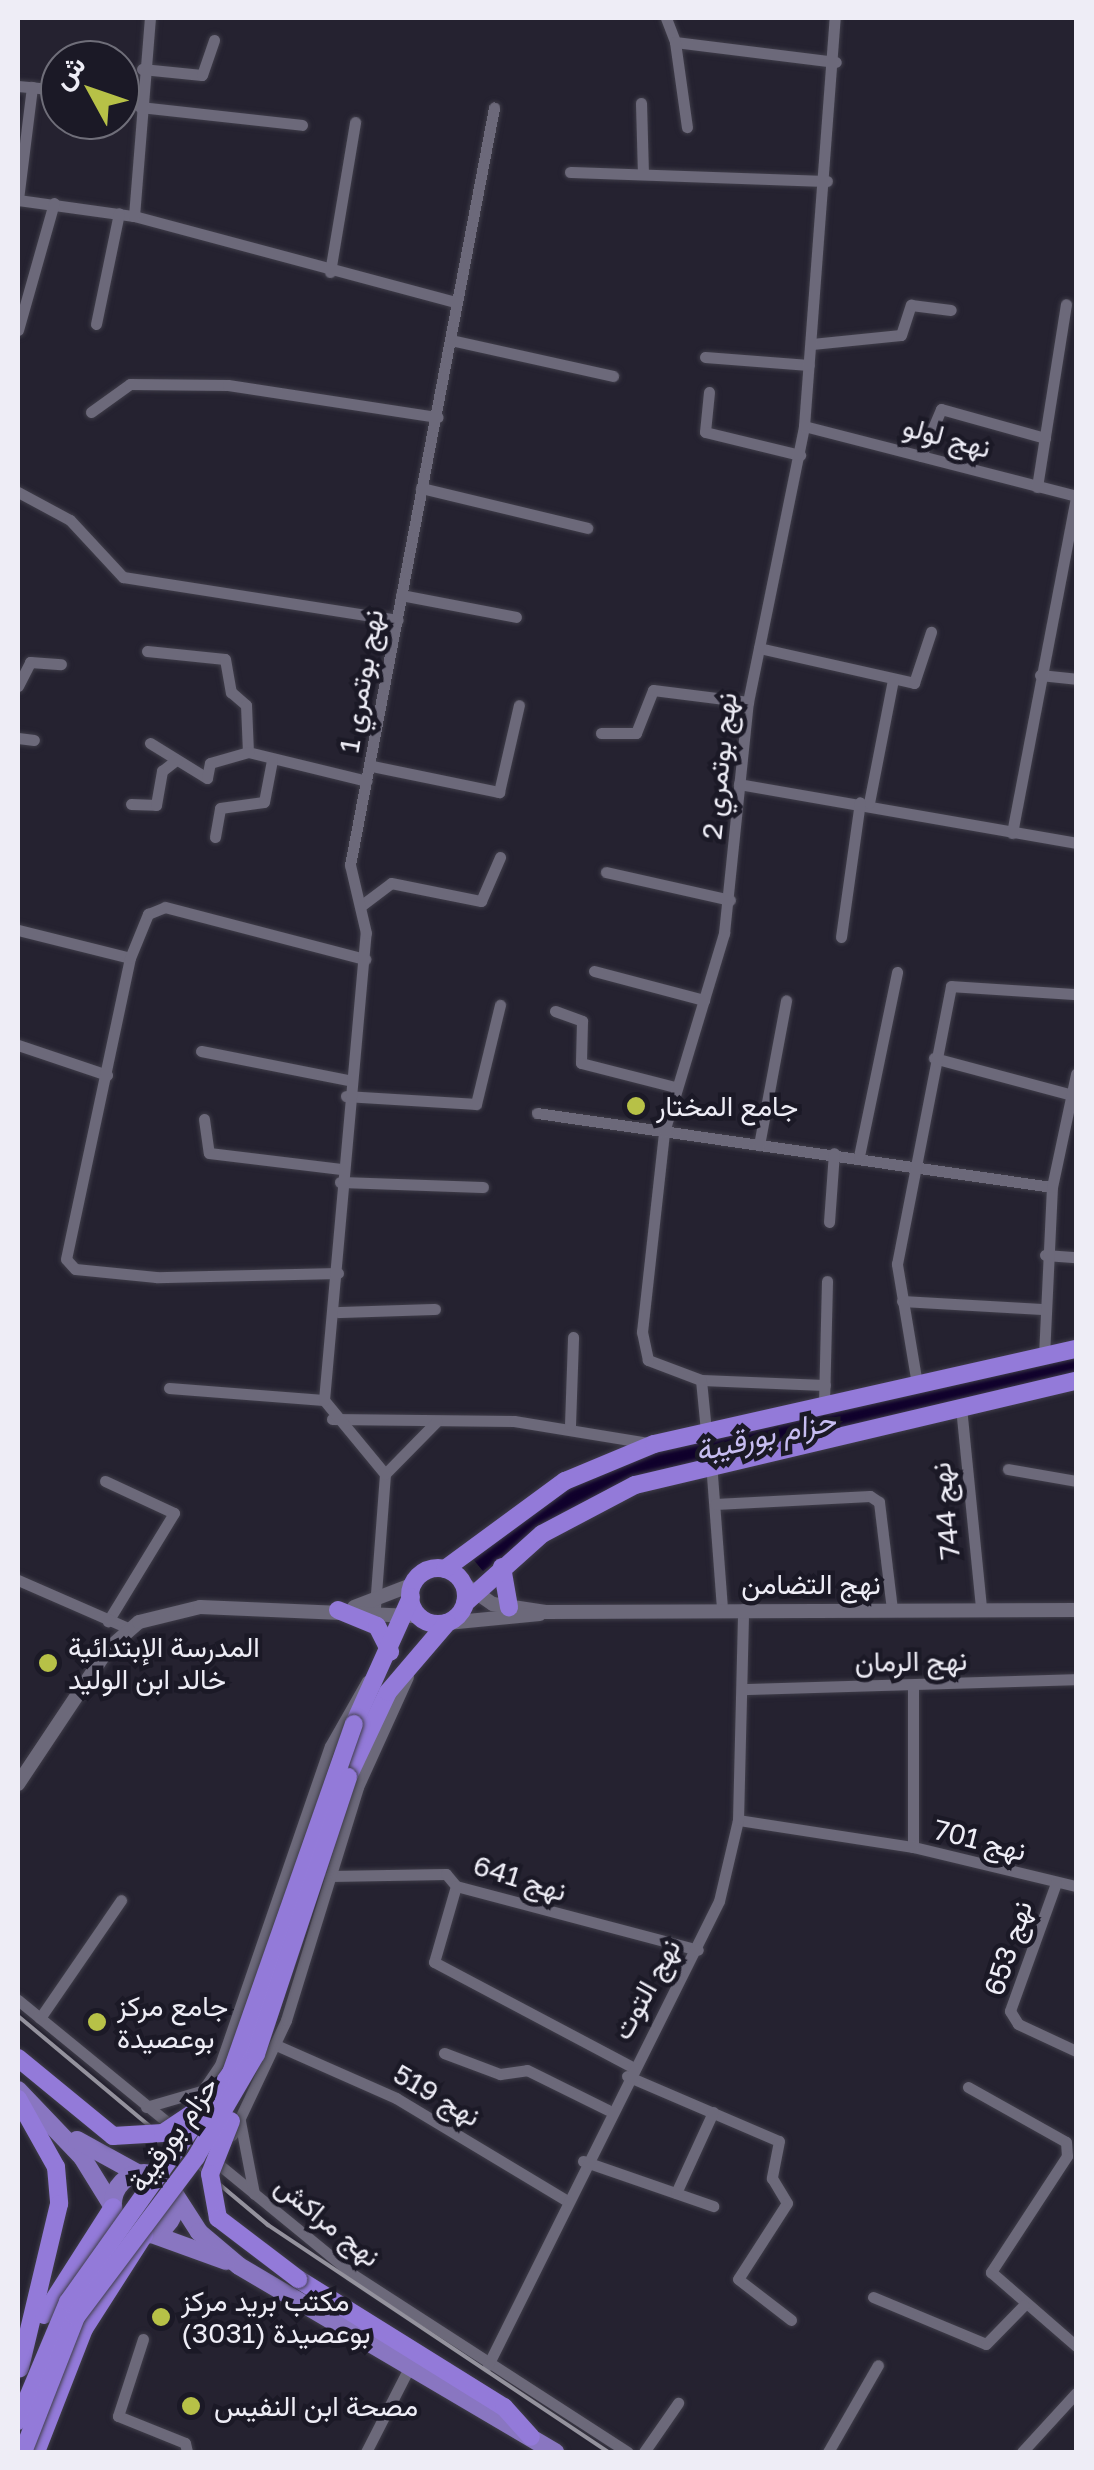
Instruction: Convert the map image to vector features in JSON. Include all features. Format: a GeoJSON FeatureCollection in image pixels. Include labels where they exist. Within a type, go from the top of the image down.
{"type":"FeatureCollection","features":[{"type":"Feature","properties":{"kind":"highway"},"geometry":{"type":"LineString","coordinates":[[412,1590],[565,1480],[654,1444],[1076,1349]]}},
{"type":"Feature","properties":{"kind":"highway"},"geometry":{"type":"LineString","coordinates":[[446,1569],[468,1594],[589,1505],[712,1462],[1076,1381]]}},
{"type":"Feature","properties":{"kind":"highway"},"geometry":{"type":"LineString","coordinates":[[502,1567],[509,1608]]}},
{"type":"Feature","properties":{"kind":"highway","name":"حزام بورقيبة"},"geometry":{"type":"LineString","coordinates":[[18,2421],[68,2302],[213,2091],[354,1724],[412,1616],[412,1590]]}},
{"type":"Feature","properties":{"kind":"highway","name":"حزام بورقيبة"},"geometry":{"type":"LineString","coordinates":[[23,2452],[86,2300],[196,2157],[256,2054],[348,1777],[377,1710],[416,1654],[468,1594]]}},
{"type":"Feature","properties":{"kind":"highway"},"geometry":{"type":"LineString","coordinates":[[344,1609],[375,1612],[386,1660]]}},
{"type":"Feature","properties":{"kind":"highway"},"geometry":{"type":"LineString","coordinates":[[412,1616],[447,1622]]}},
{"type":"Feature","properties":{"kind":"highway"},"geometry":{"type":"LineString","coordinates":[[256,2054],[214,2159],[210,2195],[231,2234],[504,2407],[531,2438]]}},
{"type":"Feature","properties":{"kind":"highway"},"geometry":{"type":"LineString","coordinates":[[18,2058],[112,2136],[163,2133],[213,2091]]}},
{"type":"Feature","properties":{"kind":"highway"},"geometry":{"type":"LineString","coordinates":[[18,2100],[56,2167],[59,2204],[19,2372]]}},
{"type":"Feature","properties":{"kind":"highway"},"geometry":{"type":"LineString","coordinates":[[19,2372],[113,2206]]}},
{"type":"Feature","properties":{"kind":"highway"},"geometry":{"type":"LineString","coordinates":[[36,2452],[84,2330],[148,2234]]}},
{"type":"Feature","properties":{"kind":"main road"},"geometry":{"type":"LineString","coordinates":[[18,2090],[82,2157],[123,2226],[239,2266]]}},
{"type":"Feature","properties":{"kind":"main road"},"geometry":{"type":"LineString","coordinates":[[35,2110],[138,2173],[160,2176],[199,2232],[239,2266],[555,2452]]}},
{"type":"Feature","properties":{"kind":"main road"},"geometry":{"type":"LineString","coordinates":[[113,2206],[117,2189],[138,2173]]}},
{"type":"Feature","properties":{"kind":"main road"},"geometry":{"type":"LineString","coordinates":[[148,2234],[169,2223],[174,2194]]}},
{"type":"Feature","properties":{"kind":"street"},"geometry":{"type":"LineString","coordinates":[[140,91],[150,18]]}},
{"type":"Feature","properties":{"kind":"street"},"geometry":{"type":"LineString","coordinates":[[666,18],[675,42],[687,126]]}},
{"type":"Feature","properties":{"kind":"street","name":"نهج بوتمري 2"},"geometry":{"type":"LineString","coordinates":[[701,1380],[643,1350],[664,1132],[730,900],[748,702],[800,455],[828,181],[835,18]]}},
{"type":"Feature","properties":{"kind":"street"},"geometry":{"type":"LineString","coordinates":[[142,69],[202,75],[214,40]]}},
{"type":"Feature","properties":{"kind":"street"},"geometry":{"type":"LineString","coordinates":[[675,42],[836,62]]}},
{"type":"Feature","properties":{"kind":"street"},"geometry":{"type":"LineString","coordinates":[[18,86],[40,89]]}},
{"type":"Feature","properties":{"kind":"street"},"geometry":{"type":"LineString","coordinates":[[32,88],[18,200],[134,216],[330,272],[456,302]]}},
{"type":"Feature","properties":{"kind":"street"},"geometry":{"type":"LineString","coordinates":[[140,102],[302,125]]}},
{"type":"Feature","properties":{"kind":"street"},"geometry":{"type":"LineString","coordinates":[[642,103],[644,174]]}},
{"type":"Feature","properties":{"kind":"street","name":"نهج بوتمري 1"},"geometry":{"type":"LineString","coordinates":[[324,1400],[338,1312],[340,1176],[347,1080],[364,959],[362,905],[350,865],[372,766],[494,108]]}},
{"type":"Feature","properties":{"kind":"street"},"geometry":{"type":"LineString","coordinates":[[330,272],[356,122]]}},
{"type":"Feature","properties":{"kind":"street"},"geometry":{"type":"LineString","coordinates":[[134,216],[137,140]]}},
{"type":"Feature","properties":{"kind":"street"},"geometry":{"type":"LineString","coordinates":[[570,172],[828,181]]}},
{"type":"Feature","properties":{"kind":"street"},"geometry":{"type":"LineString","coordinates":[[18,330],[54,204]]}},
{"type":"Feature","properties":{"kind":"street"},"geometry":{"type":"LineString","coordinates":[[96,324],[119,214]]}},
{"type":"Feature","properties":{"kind":"street"},"geometry":{"type":"LineString","coordinates":[[1037,487],[1066,304]]}},
{"type":"Feature","properties":{"kind":"street"},"geometry":{"type":"LineString","coordinates":[[812,344],[901,334],[911,305],[950,310]]}},
{"type":"Feature","properties":{"kind":"street"},"geometry":{"type":"LineString","coordinates":[[451,340],[613,376]]}},
{"type":"Feature","properties":{"kind":"street"},"geometry":{"type":"LineString","coordinates":[[705,357],[809,365]]}},
{"type":"Feature","properties":{"kind":"street"},"geometry":{"type":"LineString","coordinates":[[91,412],[130,384],[228,385],[438,416]]}},
{"type":"Feature","properties":{"kind":"street"},"geometry":{"type":"LineString","coordinates":[[709,392],[705,432],[800,455]]}},
{"type":"Feature","properties":{"kind":"street"},"geometry":{"type":"LineString","coordinates":[[921,456],[941,409],[1045,438]]}},
{"type":"Feature","properties":{"kind":"street","name":"نهج لولو"},"geometry":{"type":"LineString","coordinates":[[804,426],[1076,497]]}},
{"type":"Feature","properties":{"kind":"street"},"geometry":{"type":"LineString","coordinates":[[421,488],[587,528]]}},
{"type":"Feature","properties":{"kind":"street"},"geometry":{"type":"LineString","coordinates":[[18,492],[70,520],[124,577],[398,620]]}},
{"type":"Feature","properties":{"kind":"street"},"geometry":{"type":"LineString","coordinates":[[1012,834],[1076,497]]}},
{"type":"Feature","properties":{"kind":"street"},"geometry":{"type":"LineString","coordinates":[[401,596],[516,617]]}},
{"type":"Feature","properties":{"kind":"street"},"geometry":{"type":"LineString","coordinates":[[760,648],[893,680],[920,678],[931,632]]}},
{"type":"Feature","properties":{"kind":"street"},"geometry":{"type":"LineString","coordinates":[[147,652],[225,659],[231,692],[246,704],[248,752]]}},
{"type":"Feature","properties":{"kind":"street"},"geometry":{"type":"LineString","coordinates":[[18,686],[30,662],[61,664]]}},
{"type":"Feature","properties":{"kind":"street"},"geometry":{"type":"LineString","coordinates":[[1040,675],[1076,679]]}},
{"type":"Feature","properties":{"kind":"street"},"geometry":{"type":"LineString","coordinates":[[841,937],[865,802],[893,680]]}},
{"type":"Feature","properties":{"kind":"street"},"geometry":{"type":"LineString","coordinates":[[601,733],[636,733],[653,690],[748,702]]}},
{"type":"Feature","properties":{"kind":"street"},"geometry":{"type":"LineString","coordinates":[[372,766],[500,792],[520,705]]}},
{"type":"Feature","properties":{"kind":"street"},"geometry":{"type":"LineString","coordinates":[[18,738],[34,740]]}},
{"type":"Feature","properties":{"kind":"street"},"geometry":{"type":"LineString","coordinates":[[150,743],[207,778],[210,762],[248,752],[368,781]]}},
{"type":"Feature","properties":{"kind":"street"},"geometry":{"type":"LineString","coordinates":[[130,804],[156,805],[162,771],[176,760]]}},
{"type":"Feature","properties":{"kind":"street"},"geometry":{"type":"LineString","coordinates":[[215,837],[220,808],[264,802],[272,760]]}},
{"type":"Feature","properties":{"kind":"street"},"geometry":{"type":"LineString","coordinates":[[739,784],[865,802],[1076,844]]}},
{"type":"Feature","properties":{"kind":"street"},"geometry":{"type":"LineString","coordinates":[[362,905],[391,884],[481,902],[500,857]]}},
{"type":"Feature","properties":{"kind":"street"},"geometry":{"type":"LineString","coordinates":[[606,872],[730,900]]}},
{"type":"Feature","properties":{"kind":"street"},"geometry":{"type":"LineString","coordinates":[[338,1273],[156,1277],[75,1268],[66,1258],[140,923],[166,906],[364,959]]}},
{"type":"Feature","properties":{"kind":"street"},"geometry":{"type":"LineString","coordinates":[[18,930],[130,958]]}},
{"type":"Feature","properties":{"kind":"street"},"geometry":{"type":"LineString","coordinates":[[594,971],[704,1000]]}},
{"type":"Feature","properties":{"kind":"street"},"geometry":{"type":"LineString","coordinates":[[858,1156],[897,972]]}},
{"type":"Feature","properties":{"kind":"street"},"geometry":{"type":"LineString","coordinates":[[918,1384],[902,1301],[911,1162],[955,982],[1076,994]]}},
{"type":"Feature","properties":{"kind":"street"},"geometry":{"type":"LineString","coordinates":[[760,1146],[786,1001]]}},
{"type":"Feature","properties":{"kind":"street"},"geometry":{"type":"LineString","coordinates":[[346,1096],[476,1104],[500,1004]]}},
{"type":"Feature","properties":{"kind":"street"},"geometry":{"type":"LineString","coordinates":[[555,1011],[582,1021],[581,1063],[676,1087]]}},
{"type":"Feature","properties":{"kind":"street"},"geometry":{"type":"LineString","coordinates":[[18,1045],[107,1075]]}},
{"type":"Feature","properties":{"kind":"street"},"geometry":{"type":"LineString","coordinates":[[201,1051],[347,1080]]}},
{"type":"Feature","properties":{"kind":"street"},"geometry":{"type":"LineString","coordinates":[[934,1058],[1073,1101]]}},
{"type":"Feature","properties":{"kind":"street"},"geometry":{"type":"LineString","coordinates":[[1044,1356],[1044,1255],[1052,1187],[1076,1074]]}},
{"type":"Feature","properties":{"kind":"street"},"geometry":{"type":"LineString","coordinates":[[537,1112],[760,1146],[911,1162],[1052,1187]]}},
{"type":"Feature","properties":{"kind":"street"},"geometry":{"type":"LineString","coordinates":[[204,1120],[209,1152],[340,1176],[483,1187]]}},
{"type":"Feature","properties":{"kind":"street"},"geometry":{"type":"LineString","coordinates":[[828,1222],[834,1153]]}},
{"type":"Feature","properties":{"kind":"street"},"geometry":{"type":"LineString","coordinates":[[1044,1255],[1076,1257]]}},
{"type":"Feature","properties":{"kind":"street"},"geometry":{"type":"LineString","coordinates":[[824,1404],[826,1281]]}},
{"type":"Feature","properties":{"kind":"street"},"geometry":{"type":"LineString","coordinates":[[902,1301],[1042,1309]]}},
{"type":"Feature","properties":{"kind":"street"},"geometry":{"type":"LineString","coordinates":[[338,1312],[435,1309]]}},
{"type":"Feature","properties":{"kind":"street"},"geometry":{"type":"LineString","coordinates":[[570,1426],[573,1337]]}},
{"type":"Feature","properties":{"kind":"street"},"geometry":{"type":"LineString","coordinates":[[706,1432],[701,1380],[825,1385]]}},
{"type":"Feature","properties":{"kind":"street"},"geometry":{"type":"LineString","coordinates":[[169,1388],[324,1400],[332,1419],[385,1474]]}},
{"type":"Feature","properties":{"kind":"street","name":"نهج 744"},"geometry":{"type":"LineString","coordinates":[[961,1407],[981,1609]]}},
{"type":"Feature","properties":{"kind":"street"},"geometry":{"type":"LineString","coordinates":[[332,1419],[570,1426],[654,1444]]}},
{"type":"Feature","properties":{"kind":"street"},"geometry":{"type":"LineString","coordinates":[[375,1612],[385,1474],[437,1420]]}},
{"type":"Feature","properties":{"kind":"street"},"geometry":{"type":"LineString","coordinates":[[712,1462],[722,1609]]}},
{"type":"Feature","properties":{"kind":"street"},"geometry":{"type":"LineString","coordinates":[[1008,1469],[1076,1481]]}},
{"type":"Feature","properties":{"kind":"street"},"geometry":{"type":"LineString","coordinates":[[105,1481],[174,1513],[108,1621]]}},
{"type":"Feature","properties":{"kind":"street"},"geometry":{"type":"LineString","coordinates":[[715,1504],[870,1496],[879,1502],[892,1609]]}},
{"type":"Feature","properties":{"kind":"street"},"geometry":{"type":"LineString","coordinates":[[18,1580],[128,1628],[200,1607],[344,1609]]}},
{"type":"Feature","properties":{"kind":"street"},"geometry":{"type":"LineString","coordinates":[[375,1612],[412,1590]]}},
{"type":"Feature","properties":{"kind":"street","name":"نهج التضامن"},"geometry":{"type":"LineString","coordinates":[[468,1594],[509,1608],[546,1612]]}},
{"type":"Feature","properties":{"kind":"street","name":"نهج التوت"},"geometry":{"type":"LineString","coordinates":[[488,2365],[608,2110],[698,1950],[738,1820],[745,1689],[743,1609]]}},
{"type":"Feature","properties":{"kind":"street","name":"نهج التضامن"},"geometry":{"type":"LineString","coordinates":[[447,1622],[546,1612],[1076,1610]]}},
{"type":"Feature","properties":{"kind":"street"},"geometry":{"type":"LineString","coordinates":[[375,1612],[412,1616]]}},
{"type":"Feature","properties":{"kind":"street"},"geometry":{"type":"LineString","coordinates":[[18,1784],[128,1628]]}},
{"type":"Feature","properties":{"kind":"street"},"geometry":{"type":"LineString","coordinates":[[217,2159],[240,2122],[276,2045],[330,1876],[416,1654]]}},
{"type":"Feature","properties":{"kind":"street"},"geometry":{"type":"LineString","coordinates":[[170,2122],[213,2091],[330,1746],[386,1660]]}},
{"type":"Feature","properties":{"kind":"street","name":"نهج الرمان"},"geometry":{"type":"LineString","coordinates":[[745,1689],[913,1687],[1076,1679]]}},
{"type":"Feature","properties":{"kind":"street","name":"نهج 701"},"geometry":{"type":"LineString","coordinates":[[913,1687],[912,1847],[1076,1886]]}},
{"type":"Feature","properties":{"kind":"street"},"geometry":{"type":"LineString","coordinates":[[738,1820],[912,1847]]}},
{"type":"Feature","properties":{"kind":"street","name":"نهج 641"},"geometry":{"type":"LineString","coordinates":[[330,1876],[446,1874],[456,1886],[698,1950]]}},
{"type":"Feature","properties":{"kind":"street","name":"نهج 653"},"geometry":{"type":"LineString","coordinates":[[1056,1883],[1010,2011],[1018,2024],[1076,2051]]}},
{"type":"Feature","properties":{"kind":"street"},"geometry":{"type":"LineString","coordinates":[[456,1886],[434,1962],[629,2072],[782,2145],[772,2178],[788,2203],[738,2279],[791,2320]]}},
{"type":"Feature","properties":{"kind":"street"},"geometry":{"type":"LineString","coordinates":[[40,2018],[121,1900]]}},
{"type":"Feature","properties":{"kind":"street","name":"نهج مراكش"},"geometry":{"type":"LineString","coordinates":[[18,2000],[217,2159],[254,2194],[488,2365],[628,2452]]}},
{"type":"Feature","properties":{"kind":"street","name":"نهج 519"},"geometry":{"type":"LineString","coordinates":[[276,2045],[396,2098],[566,2200]]}},
{"type":"Feature","properties":{"kind":"street","name":"نهج 519"},"geometry":{"type":"LineString","coordinates":[[444,2052],[500,2074],[527,2070],[608,2110]]}},
{"type":"Feature","properties":{"kind":"street"},"geometry":{"type":"LineString","coordinates":[[968,2087],[1066,2142],[1067,2156],[991,2272],[1024,2305],[1076,2346]]}},
{"type":"Feature","properties":{"kind":"street"},"geometry":{"type":"LineString","coordinates":[[146,2106],[213,2091]]}},
{"type":"Feature","properties":{"kind":"street"},"geometry":{"type":"LineString","coordinates":[[676,2193],[713,2112]]}},
{"type":"Feature","properties":{"kind":"street"},"geometry":{"type":"LineString","coordinates":[[240,2122],[254,2194]]}},
{"type":"Feature","properties":{"kind":"street"},"geometry":{"type":"LineString","coordinates":[[583,2161],[714,2206]]}},
{"type":"Feature","properties":{"kind":"street"},"geometry":{"type":"LineString","coordinates":[[872,2297],[986,2344],[1024,2305]]}},
{"type":"Feature","properties":{"kind":"street"},"geometry":{"type":"LineString","coordinates":[[144,2338],[118,2416],[185,2443],[187,2452]]}},
{"type":"Feature","properties":{"kind":"street"},"geometry":{"type":"LineString","coordinates":[[828,2452],[878,2364]]}},
{"type":"Feature","properties":{"kind":"street"},"geometry":{"type":"LineString","coordinates":[[366,2452],[409,2368]]}},
{"type":"Feature","properties":{"kind":"street"},"geometry":{"type":"LineString","coordinates":[[1022,2452],[1076,2393]]}},
{"type":"Feature","properties":{"kind":"street"},"geometry":{"type":"LineString","coordinates":[[644,2452],[678,2403]]}},
{"type":"Feature","properties":{"kind":"water"},"geometry":{"type":"Polygon","coordinates":[[[1076,1356],[1076,1375],[664,1469],[563,1512],[483,1571],[472,1558],[558,1492],[638,1456],[1076,1356]]]}},
{"type":"Feature","properties":{"kind":"railway"},"geometry":{"type":"LineString","coordinates":[[18,2016],[268,2225],[608,2452]]}},
{"type":"Feature","properties":{"kind":"place","name":"جامع المختار"},"geometry":{"type":"Point","coordinates":[636,1106]}},
{"type":"Feature","properties":{"kind":"place","name":"المدرسة الإبتدائية خالد ابن الوليد"},"geometry":{"type":"Point","coordinates":[48,1663]}},
{"type":"Feature","properties":{"kind":"place","name":"جامع مركز بوعصيدة"},"geometry":{"type":"Point","coordinates":[97,2022]}},
{"type":"Feature","properties":{"kind":"place","name":"مكتب بريد مركز بوعصيدة (3031)"},"geometry":{"type":"Point","coordinates":[161,2317]}},
{"type":"Feature","properties":{"kind":"place","name":"مصحة ابن النفيس"},"geometry":{"type":"Point","coordinates":[191,2406]}}]}
